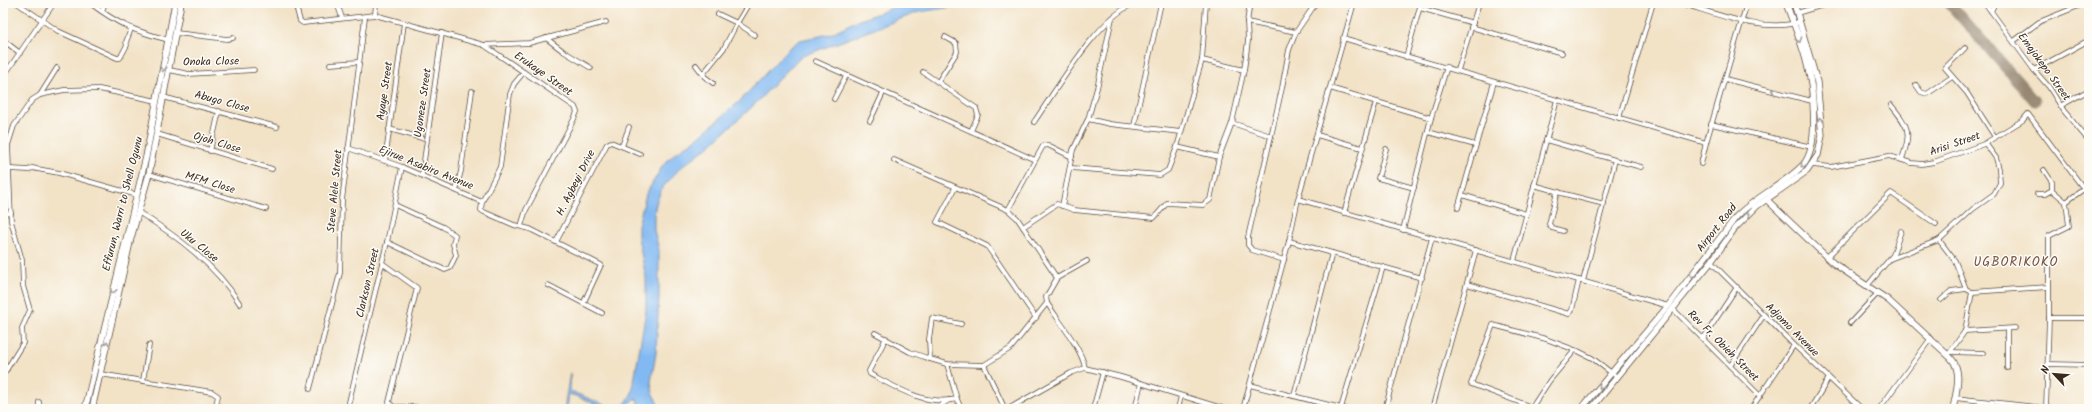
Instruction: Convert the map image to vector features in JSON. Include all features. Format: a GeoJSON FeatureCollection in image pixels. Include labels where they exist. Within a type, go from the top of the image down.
{"type":"FeatureCollection","features":[{"type":"Feature","properties":{"kind":"main road","name":"Effurun, Warri to Shell Ogunu"},"geometry":{"type":"LineString","coordinates":[[92,409],[138,212],[149,174],[169,70],[175,3]]}},
{"type":"Feature","properties":{"kind":"main road","name":"Effurun, Warri to Shell Ogunu"},"geometry":{"type":"LineString","coordinates":[[85,409],[137,195],[171,40],[176,33],[181,3]]}},
{"type":"Feature","properties":{"kind":"main road"},"geometry":{"type":"LineString","coordinates":[[1786,3],[1807,64],[1812,101],[1813,147]]}},
{"type":"Feature","properties":{"kind":"main road","name":"Airport Road"},"geometry":{"type":"LineString","coordinates":[[1591,409],[1617,373],[1670,308],[1711,262],[1735,228],[1745,217],[1798,178],[1813,165],[1821,146],[1822,135],[1817,82],[1794,3]]}},
{"type":"Feature","properties":{"kind":"main road","name":"Airport Road"},"geometry":{"type":"LineString","coordinates":[[1670,308],[1736,217],[1750,204],[1798,170],[1809,157],[1813,147]]}},
{"type":"Feature","properties":{"kind":"main road"},"geometry":{"type":"LineString","coordinates":[[1767,200],[1827,257],[1878,293],[1949,353],[1955,362],[1958,378],[1953,409]]}},
{"type":"Feature","properties":{"kind":"main road"},"geometry":{"type":"LineString","coordinates":[[97,355],[104,356]]}},
{"type":"Feature","properties":{"kind":"main road","name":"Airport Road"},"geometry":{"type":"LineString","coordinates":[[1581,409],[1617,373]]}},
{"type":"Feature","properties":{"kind":"street"},"geometry":{"type":"LineString","coordinates":[[17,3],[42,22],[63,34],[117,58],[120,58],[127,45],[126,42],[131,29]]}},
{"type":"Feature","properties":{"kind":"street"},"geometry":{"type":"LineString","coordinates":[[3,77],[54,3]]}},
{"type":"Feature","properties":{"kind":"street"},"geometry":{"type":"LineString","coordinates":[[90,3],[131,29],[171,40]]}},
{"type":"Feature","properties":{"kind":"street"},"geometry":{"type":"LineString","coordinates":[[102,11],[105,3]]}},
{"type":"Feature","properties":{"kind":"street"},"geometry":{"type":"LineString","coordinates":[[295,3],[300,21],[303,23],[360,15],[365,17],[375,15],[376,3]]}},
{"type":"Feature","properties":{"kind":"street"},"geometry":{"type":"LineString","coordinates":[[337,3],[342,18]]}},
{"type":"Feature","properties":{"kind":"street"},"geometry":{"type":"LineString","coordinates":[[703,74],[724,48],[749,3]]}},
{"type":"Feature","properties":{"kind":"street"},"geometry":{"type":"LineString","coordinates":[[1034,122],[1099,29],[1118,12],[1136,3]]}},
{"type":"Feature","properties":{"kind":"street"},"geometry":{"type":"LineString","coordinates":[[1134,126],[1161,3]]}},
{"type":"Feature","properties":{"kind":"street"},"geometry":{"type":"LineString","coordinates":[[1071,168],[1160,175],[1168,170],[1177,147],[1202,60],[1206,3]]}},
{"type":"Feature","properties":{"kind":"street"},"geometry":{"type":"LineString","coordinates":[[1023,227],[1043,215],[1054,204],[1074,210],[1154,218],[1167,203],[1203,205],[1210,200],[1219,157],[1232,123],[1244,70],[1248,41],[1247,22],[1250,3]]}},
{"type":"Feature","properties":{"kind":"street"},"geometry":{"type":"LineString","coordinates":[[1284,260],[1252,250],[1248,245],[1248,237],[1289,50],[1296,32],[1316,3]]}},
{"type":"Feature","properties":{"kind":"street"},"geometry":{"type":"LineString","coordinates":[[1243,409],[1289,241],[1298,199],[1354,3]]}},
{"type":"Feature","properties":{"kind":"street"},"geometry":{"type":"LineString","coordinates":[[1406,56],[1421,3]]}},
{"type":"Feature","properties":{"kind":"street"},"geometry":{"type":"LineString","coordinates":[[1458,70],[1479,3]]}},
{"type":"Feature","properties":{"kind":"street"},"geometry":{"type":"LineString","coordinates":[[1619,118],[1653,3]]}},
{"type":"Feature","properties":{"kind":"street"},"geometry":{"type":"LineString","coordinates":[[1680,3],[1742,21],[1772,26],[1800,22]]}},
{"type":"Feature","properties":{"kind":"street"},"geometry":{"type":"LineString","coordinates":[[1701,164],[1711,124],[1747,3]]}},
{"type":"Feature","properties":{"kind":"street"},"geometry":{"type":"LineString","coordinates":[[1797,13],[1830,3]]}},
{"type":"Feature","properties":{"kind":"street","name":"Emajokepo Street"},"geometry":{"type":"LineString","coordinates":[[1985,3],[2089,141]]}},
{"type":"Feature","properties":{"kind":"street"},"geometry":{"type":"LineString","coordinates":[[1991,11],[1995,3]]}},
{"type":"Feature","properties":{"kind":"street"},"geometry":{"type":"LineString","coordinates":[[2014,41],[2039,22],[2086,4]]}},
{"type":"Feature","properties":{"kind":"street"},"geometry":{"type":"LineString","coordinates":[[1420,8],[1562,53]]}},
{"type":"Feature","properties":{"kind":"street"},"geometry":{"type":"LineString","coordinates":[[718,14],[738,23],[755,35]]}},
{"type":"Feature","properties":{"kind":"street","name":"Erukaye Street"},"geometry":{"type":"LineString","coordinates":[[375,15],[484,45],[575,107],[577,112],[526,210],[521,226]]}},
{"type":"Feature","properties":{"kind":"street","name":"Steve Alele Street"},"geometry":{"type":"LineString","coordinates":[[310,389],[340,273],[340,221],[365,17]]}},
{"type":"Feature","properties":{"kind":"street"},"geometry":{"type":"LineString","coordinates":[[1062,206],[1076,142],[1088,119],[1098,88],[1112,18]]}},
{"type":"Feature","properties":{"kind":"street"},"geometry":{"type":"LineString","coordinates":[[484,45],[529,43],[606,22]]}},
{"type":"Feature","properties":{"kind":"street"},"geometry":{"type":"LineString","coordinates":[[1247,22],[1296,32]]}},
{"type":"Feature","properties":{"kind":"street","name":"Ayaye Street"},"geometry":{"type":"LineString","coordinates":[[385,161],[404,23]]}},
{"type":"Feature","properties":{"kind":"street"},"geometry":{"type":"LineString","coordinates":[[176,33],[227,39],[233,38]]}},
{"type":"Feature","properties":{"kind":"street","name":"Ugoneze Street"},"geometry":{"type":"LineString","coordinates":[[422,175],[442,33]]}},
{"type":"Feature","properties":{"kind":"street"},"geometry":{"type":"LineString","coordinates":[[938,82],[956,52],[956,43],[945,36]]}},
{"type":"Feature","properties":{"kind":"street"},"geometry":{"type":"LineString","coordinates":[[546,38],[563,51],[591,68]]}},
{"type":"Feature","properties":{"kind":"street"},"geometry":{"type":"LineString","coordinates":[[1343,38],[1458,70],[1494,82],[1706,143]]}},
{"type":"Feature","properties":{"kind":"street"},"geometry":{"type":"LineString","coordinates":[[3,40],[20,53]]}},
{"type":"Feature","properties":{"kind":"street"},"geometry":{"type":"LineString","coordinates":[[2034,70],[2089,40]]}},
{"type":"Feature","properties":{"kind":"street"},"geometry":{"type":"LineString","coordinates":[[1965,48],[1945,66],[1952,77],[1967,93],[1995,137]]}},
{"type":"Feature","properties":{"kind":"street"},"geometry":{"type":"LineString","coordinates":[[1202,60],[1244,70]]}},
{"type":"Feature","properties":{"kind":"street"},"geometry":{"type":"LineString","coordinates":[[815,61],[883,93],[896,97],[1035,160]]}},
{"type":"Feature","properties":{"kind":"street"},"geometry":{"type":"LineString","coordinates":[[330,64],[359,62]]}},
{"type":"Feature","properties":{"kind":"street"},"geometry":{"type":"LineString","coordinates":[[696,65],[713,83]]}},
{"type":"Feature","properties":{"kind":"street"},"geometry":{"type":"LineString","coordinates":[[1403,230],[1431,118],[1447,67]]}},
{"type":"Feature","properties":{"kind":"street"},"geometry":{"type":"LineString","coordinates":[[40,95],[57,68]]}},
{"type":"Feature","properties":{"kind":"street","name":"Onoka Close"},"geometry":{"type":"LineString","coordinates":[[169,70],[189,74],[254,70]]}},
{"type":"Feature","properties":{"kind":"street"},"geometry":{"type":"LineString","coordinates":[[482,202],[498,174],[510,94],[514,84],[524,72]]}},
{"type":"Feature","properties":{"kind":"street"},"geometry":{"type":"LineString","coordinates":[[923,72],[976,108],[978,115],[971,131]]}},
{"type":"Feature","properties":{"kind":"street"},"geometry":{"type":"LineString","coordinates":[[834,99],[846,76]]}},
{"type":"Feature","properties":{"kind":"street"},"geometry":{"type":"LineString","coordinates":[[1916,85],[1921,92],[1927,94],[1952,77]]}},
{"type":"Feature","properties":{"kind":"street"},"geometry":{"type":"LineString","coordinates":[[1725,79],[1812,101]]}},
{"type":"Feature","properties":{"kind":"street"},"geometry":{"type":"LineString","coordinates":[[1458,208],[1494,82]]}},
{"type":"Feature","properties":{"kind":"street"},"geometry":{"type":"LineString","coordinates":[[1330,88],[1431,118]]}},
{"type":"Feature","properties":{"kind":"street"},"geometry":{"type":"LineString","coordinates":[[3,375],[22,343],[22,328],[30,310],[23,286],[22,260],[11,221],[8,145],[14,126],[32,100],[40,95],[64,90],[99,89],[157,101]]}},
{"type":"Feature","properties":{"kind":"street"},"geometry":{"type":"LineString","coordinates":[[2062,105],[2089,90]]}},
{"type":"Feature","properties":{"kind":"street"},"geometry":{"type":"LineString","coordinates":[[456,190],[461,171],[472,91]]}},
{"type":"Feature","properties":{"kind":"street"},"geometry":{"type":"LineString","coordinates":[[870,121],[883,93]]}},
{"type":"Feature","properties":{"kind":"street","name":"Abugo Close"},"geometry":{"type":"LineString","coordinates":[[163,97],[219,110],[276,127]]}},
{"type":"Feature","properties":{"kind":"street"},"geometry":{"type":"LineString","coordinates":[[1514,261],[1557,100]]}},
{"type":"Feature","properties":{"kind":"street"},"geometry":{"type":"LineString","coordinates":[[1344,213],[1376,102]]}},
{"type":"Feature","properties":{"kind":"street"},"geometry":{"type":"LineString","coordinates":[[1891,106],[1907,127],[1907,145],[1902,159]]}},
{"type":"Feature","properties":{"kind":"street"},"geometry":{"type":"LineString","coordinates":[[210,151],[219,110]]}},
{"type":"Feature","properties":{"kind":"street","name":"Arisi Street"},"geometry":{"type":"LineString","coordinates":[[1813,165],[1831,167],[1889,156],[1912,163],[1922,164],[1986,144],[2023,120],[2028,114],[2084,189]]}},
{"type":"Feature","properties":{"kind":"street"},"geometry":{"type":"LineString","coordinates":[[1088,119],[1110,124],[1181,132]]}},
{"type":"Feature","properties":{"kind":"street"},"geometry":{"type":"LineString","coordinates":[[1232,123],[1271,136]]}},
{"type":"Feature","properties":{"kind":"street"},"geometry":{"type":"LineString","coordinates":[[1711,124],[1813,147]]}},
{"type":"Feature","properties":{"kind":"street"},"geometry":{"type":"LineString","coordinates":[[622,146],[629,128]]}},
{"type":"Feature","properties":{"kind":"street"},"geometry":{"type":"LineString","coordinates":[[389,130],[422,138]]}},
{"type":"Feature","properties":{"kind":"street"},"geometry":{"type":"LineString","coordinates":[[1428,132],[1476,145]]}},
{"type":"Feature","properties":{"kind":"street","name":"Ojoh Close"},"geometry":{"type":"LineString","coordinates":[[156,134],[272,169]]}},
{"type":"Feature","properties":{"kind":"street"},"geometry":{"type":"LineString","coordinates":[[1317,135],[1362,148]]}},
{"type":"Feature","properties":{"kind":"street"},"geometry":{"type":"LineString","coordinates":[[1546,140],[1641,167]]}},
{"type":"Feature","properties":{"kind":"street","name":"H. Agbeyi Drive"},"geometry":{"type":"LineString","coordinates":[[556,242],[607,144],[611,142],[640,154]]}},
{"type":"Feature","properties":{"kind":"street"},"geometry":{"type":"LineString","coordinates":[[1890,259],[1939,240],[1997,191],[2000,183],[2000,169],[1996,158],[1986,144]]}},
{"type":"Feature","properties":{"kind":"street"},"geometry":{"type":"LineString","coordinates":[[1008,210],[1043,146],[1048,145],[1072,157]]}},
{"type":"Feature","properties":{"kind":"street"},"geometry":{"type":"LineString","coordinates":[[1177,147],[1219,157]]}},
{"type":"Feature","properties":{"kind":"street","name":"Ejirue Asabiro Avenue"},"geometry":{"type":"LineString","coordinates":[[348,148],[402,167],[456,190],[482,202],[482,210],[484,212],[514,225],[521,226],[602,265],[584,302]]}},
{"type":"Feature","properties":{"kind":"street"},"geometry":{"type":"LineString","coordinates":[[1386,149],[1378,178],[1414,188]]}},
{"type":"Feature","properties":{"kind":"street"},"geometry":{"type":"LineString","coordinates":[[894,160],[1008,210],[1017,218],[1057,278]]}},
{"type":"Feature","properties":{"kind":"street"},"geometry":{"type":"LineString","coordinates":[[1467,284],[1569,314],[1572,310],[1604,204],[1615,160]]}},
{"type":"Feature","properties":{"kind":"street","name":"Clarkson Street"},"geometry":{"type":"LineString","coordinates":[[349,402],[387,242],[402,167]]}},
{"type":"Feature","properties":{"kind":"street"},"geometry":{"type":"LineString","coordinates":[[10,168],[29,170],[32,168],[59,173],[137,195]]}},
{"type":"Feature","properties":{"kind":"street"},"geometry":{"type":"LineString","coordinates":[[2044,170],[2052,182],[2052,190],[2066,202],[2069,226],[2049,236],[2049,364],[2046,409]]}},
{"type":"Feature","properties":{"kind":"street","name":"MFM Close"},"geometry":{"type":"LineString","coordinates":[[149,174],[266,209]]}},
{"type":"Feature","properties":{"kind":"street"},"geometry":{"type":"LineString","coordinates":[[1534,185],[1604,204]]}},
{"type":"Feature","properties":{"kind":"street"},"geometry":{"type":"LineString","coordinates":[[2066,202],[2089,185]]}},
{"type":"Feature","properties":{"kind":"street"},"geometry":{"type":"LineString","coordinates":[[955,188],[937,222],[987,246],[1036,318]]}},
{"type":"Feature","properties":{"kind":"street"},"geometry":{"type":"LineString","coordinates":[[2037,194],[2045,194],[2052,190]]}},
{"type":"Feature","properties":{"kind":"street"},"geometry":{"type":"LineString","coordinates":[[1562,193],[1557,192],[1549,224],[1552,228],[1563,231]]}},
{"type":"Feature","properties":{"kind":"street"},"geometry":{"type":"LineString","coordinates":[[1827,257],[1891,193],[1936,224]]}},
{"type":"Feature","properties":{"kind":"street"},"geometry":{"type":"LineString","coordinates":[[1462,195],[1526,214]]}},
{"type":"Feature","properties":{"kind":"street"},"geometry":{"type":"LineString","coordinates":[[1298,199],[1514,261],[1670,308]]}},
{"type":"Feature","properties":{"kind":"street"},"geometry":{"type":"LineString","coordinates":[[387,242],[444,270],[450,268],[456,255],[454,244],[455,235],[443,227],[395,205]]}},
{"type":"Feature","properties":{"kind":"street","name":"Uku Close"},"geometry":{"type":"LineString","coordinates":[[138,212],[154,222],[213,268],[230,287],[240,304]]}},
{"type":"Feature","properties":{"kind":"street"},"geometry":{"type":"LineString","coordinates":[[3,214],[11,213]]}},
{"type":"Feature","properties":{"kind":"street"},"geometry":{"type":"LineString","coordinates":[[1867,286],[1890,259],[1901,232]]}},
{"type":"Feature","properties":{"kind":"street"},"geometry":{"type":"LineString","coordinates":[[1385,409],[1432,238]]}},
{"type":"Feature","properties":{"kind":"street"},"geometry":{"type":"LineString","coordinates":[[1939,240],[1955,260],[1966,290]]}},
{"type":"Feature","properties":{"kind":"street"},"geometry":{"type":"LineString","coordinates":[[1289,241],[1422,278]]}},
{"type":"Feature","properties":{"kind":"street"},"geometry":{"type":"LineString","coordinates":[[1432,409],[1476,250]]}},
{"type":"Feature","properties":{"kind":"street"},"geometry":{"type":"LineString","coordinates":[[1294,396],[1332,253]]}},
{"type":"Feature","properties":{"kind":"street"},"geometry":{"type":"LineString","coordinates":[[1084,368],[1083,359],[1047,303],[1046,297],[1057,278],[1087,261]]}},
{"type":"Feature","properties":{"kind":"street","name":"Adjomo Avenue"},"geometry":{"type":"LineString","coordinates":[[1711,262],[1860,408]]}},
{"type":"Feature","properties":{"kind":"street"},"geometry":{"type":"LineString","coordinates":[[382,263],[416,288],[389,402],[393,407],[416,407]]}},
{"type":"Feature","properties":{"kind":"street"},"geometry":{"type":"LineString","coordinates":[[1250,385],[1343,408],[1383,267]]}},
{"type":"Feature","properties":{"kind":"street"},"geometry":{"type":"LineString","coordinates":[[548,285],[584,302],[602,313]]}},
{"type":"Feature","properties":{"kind":"street"},"geometry":{"type":"LineString","coordinates":[[1703,339],[1737,287]]}},
{"type":"Feature","properties":{"kind":"street"},"geometry":{"type":"LineString","coordinates":[[1941,300],[1951,291],[1966,290],[1972,292],[2048,287]]}},
{"type":"Feature","properties":{"kind":"street"},"geometry":{"type":"LineString","coordinates":[[1949,353],[1965,331],[1972,292]]}},
{"type":"Feature","properties":{"kind":"street"},"geometry":{"type":"LineString","coordinates":[[1850,323],[1878,293]]}},
{"type":"Feature","properties":{"kind":"street"},"geometry":{"type":"LineString","coordinates":[[875,333],[910,352],[947,364],[984,365],[1011,348],[1047,303]]}},
{"type":"Feature","properties":{"kind":"street","name":"Rev Fr. Obieh Street"},"geometry":{"type":"LineString","coordinates":[[1670,308],[1760,396]]}},
{"type":"Feature","properties":{"kind":"street"},"geometry":{"type":"LineString","coordinates":[[1730,366],[1764,315]]}},
{"type":"Feature","properties":{"kind":"street"},"geometry":{"type":"LineString","coordinates":[[930,359],[928,339],[932,318],[961,324]]}},
{"type":"Feature","properties":{"kind":"street"},"geometry":{"type":"LineString","coordinates":[[2049,318],[2089,318]]}},
{"type":"Feature","properties":{"kind":"street"},"geometry":{"type":"LineString","coordinates":[[1575,350],[1550,380],[1532,407],[1471,384],[1493,325],[1575,350],[1617,373]]}},
{"type":"Feature","properties":{"kind":"street"},"geometry":{"type":"LineString","coordinates":[[1965,331],[2015,328]]}},
{"type":"Feature","properties":{"kind":"street"},"geometry":{"type":"LineString","coordinates":[[2007,329],[2007,368]]}},
{"type":"Feature","properties":{"kind":"street"},"geometry":{"type":"LineString","coordinates":[[886,338],[870,371],[870,374],[917,397],[949,400],[957,399]]}},
{"type":"Feature","properties":{"kind":"street"},"geometry":{"type":"LineString","coordinates":[[1879,409],[1931,338]]}},
{"type":"Feature","properties":{"kind":"street"},"geometry":{"type":"LineString","coordinates":[[1752,409],[1794,345]]}},
{"type":"Feature","properties":{"kind":"street"},"geometry":{"type":"LineString","coordinates":[[142,381],[149,346]]}},
{"type":"Feature","properties":{"kind":"street"},"geometry":{"type":"LineString","coordinates":[[1949,353],[1983,353]]}},
{"type":"Feature","properties":{"kind":"street"},"geometry":{"type":"LineString","coordinates":[[3,359],[7,369]]}},
{"type":"Feature","properties":{"kind":"street"},"geometry":{"type":"LineString","coordinates":[[947,364],[961,409]]}},
{"type":"Feature","properties":{"kind":"street"},"geometry":{"type":"LineString","coordinates":[[2049,364],[2089,365]]}},
{"type":"Feature","properties":{"kind":"street"},"geometry":{"type":"LineString","coordinates":[[984,365],[1006,409],[1071,373],[1084,368],[1103,372],[1225,409]]}},
{"type":"Feature","properties":{"kind":"street"},"geometry":{"type":"LineString","coordinates":[[1092,409],[1103,372]]}},
{"type":"Feature","properties":{"kind":"street"},"geometry":{"type":"LineString","coordinates":[[100,374],[214,393],[218,396],[215,409]]}},
{"type":"Feature","properties":{"kind":"street"},"geometry":{"type":"LineString","coordinates":[[1810,409],[1829,378]]}},
{"type":"Feature","properties":{"kind":"street"},"geometry":{"type":"LineString","coordinates":[[1135,409],[1141,384]]}},
{"type":"Feature","properties":{"kind":"street"},"geometry":{"type":"LineString","coordinates":[[1178,409],[1182,396]]}},
{"type":"Feature","properties":{"kind":"street"},"geometry":{"type":"LineString","coordinates":[[1955,398],[2054,409]]}},
{"type":"Feature","properties":{"kind":"street"},"geometry":{"type":"LineString","coordinates":[[935,409],[949,400]]}},
{"type":"Feature","properties":{"kind":"street"},"geometry":{"type":"LineString","coordinates":[[39,402],[39,409]]}},
{"type":"Feature","properties":{"kind":"water"},"geometry":{"type":"Polygon","coordinates":[[[906,3],[979,3],[919,12],[800,57],[752,107],[709,146],[680,168],[663,187],[657,200],[654,213],[654,230],[659,250],[659,296],[656,353],[651,382],[653,393],[660,409],[640,409],[637,399],[634,399],[623,409],[617,409],[626,403],[632,393],[646,311],[646,278],[638,237],[638,225],[646,194],[663,165],[673,155],[697,138],[739,102],[788,49],[800,40],[830,34],[854,22],[906,3]]]}},
{"type":"Feature","properties":{"kind":"water"},"geometry":{"type":"Polygon","coordinates":[[[570,373],[570,391],[615,409],[609,409],[569,394],[567,409],[564,409],[570,373]]]}},
{"type":"Feature","properties":{"kind":"taxiway"},"geometry":{"type":"LineString","coordinates":[[1949,3],[2035,101]]}},
{"type":"Feature","properties":{"kind":"district","name":"UGBORIKOKO"},"geometry":{"type":"Point","coordinates":[2016,262]}}]}
